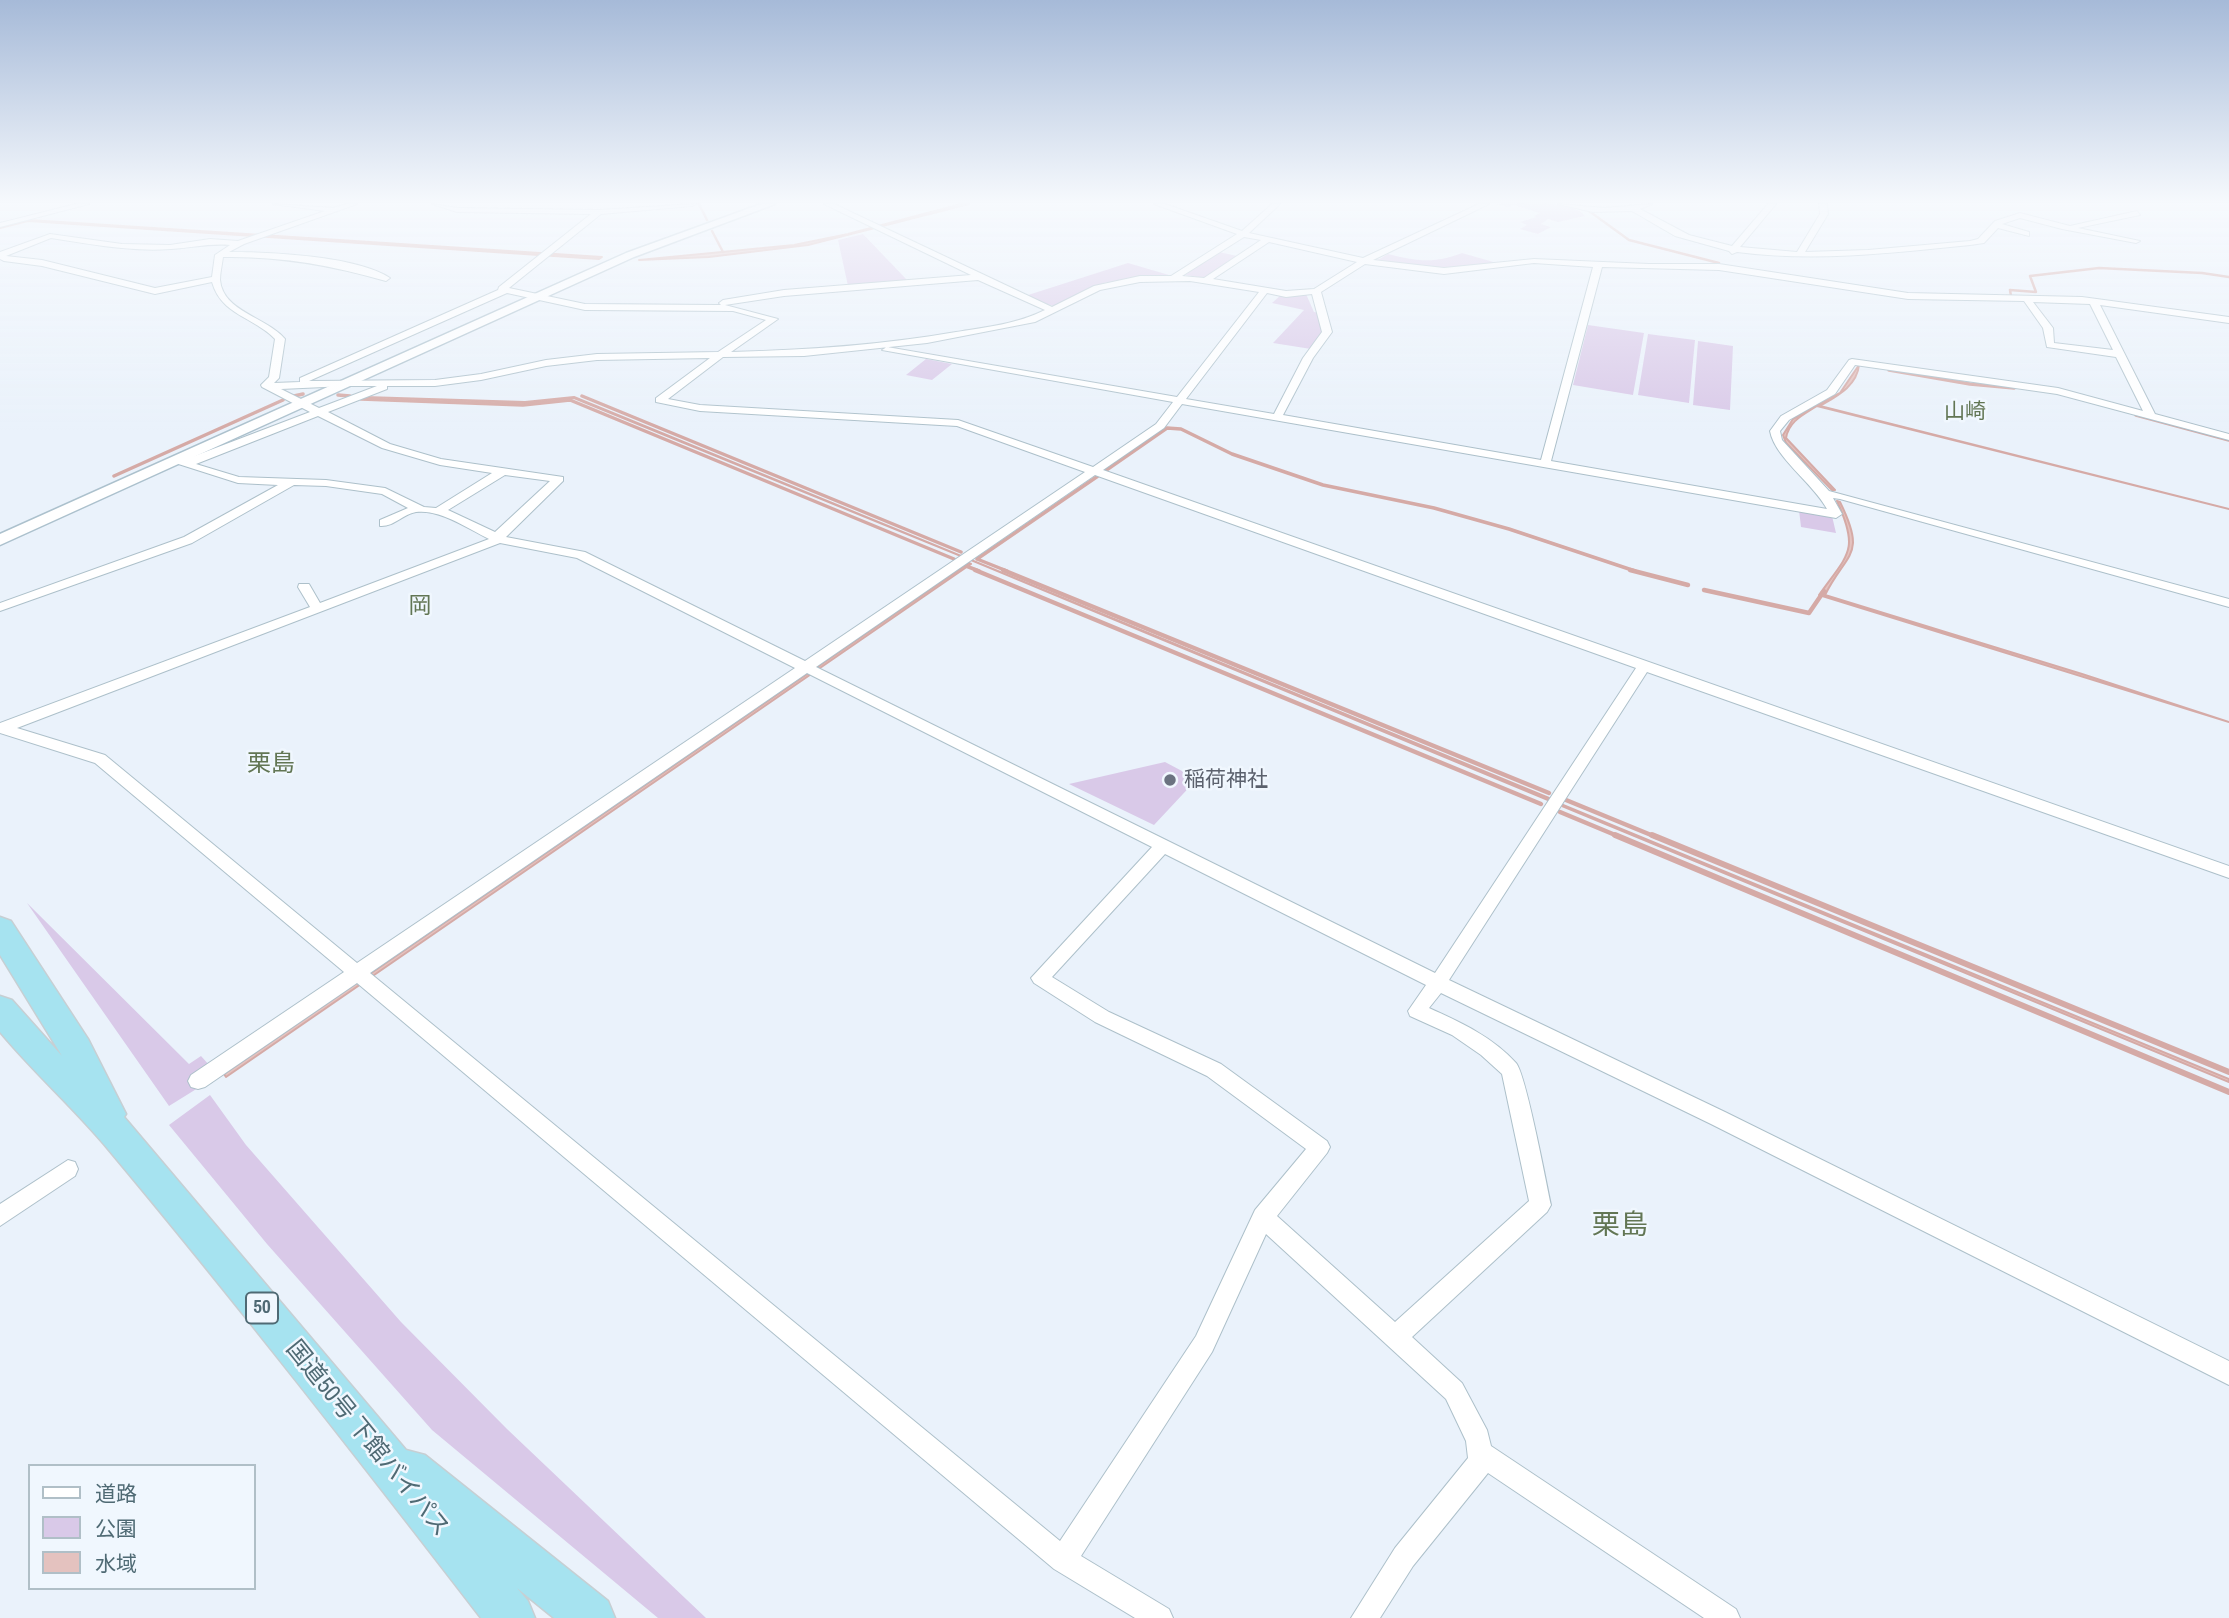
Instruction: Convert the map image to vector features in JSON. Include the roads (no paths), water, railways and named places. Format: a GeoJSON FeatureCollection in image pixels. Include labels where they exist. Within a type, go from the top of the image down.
{"type":"FeatureCollection","features":[{"type":"Feature","properties":{"kind":"highway"},"geometry":{"type":"LineString","coordinates":[[0,929],[76,1049],[119,1135]]}},
{"type":"Feature","properties":{"kind":"highway","name":"国道50号 下館バイパス"},"geometry":{"type":"LineString","coordinates":[[0,1009],[43,1059],[119,1135],[371,1441],[511,1618]]}},
{"type":"Feature","properties":{"kind":"highway"},"geometry":{"type":"LineString","coordinates":[[0,1028],[43,1059]]}},
{"type":"Feature","properties":{"kind":"highway"},"geometry":{"type":"LineString","coordinates":[[371,1441],[590,1618]]}},
{"type":"Feature","properties":{"kind":"street"},"geometry":{"type":"LineString","coordinates":[[109,280],[155,291],[212,280]]}},
{"type":"Feature","properties":{"kind":"street"},"geometry":{"type":"LineString","coordinates":[[215,280],[219,297],[232,309],[272,328],[279,339],[274,378],[266,385],[386,446],[440,463],[559,479],[500,534],[499,539]]}},
{"type":"Feature","properties":{"kind":"street"},"geometry":{"type":"LineString","coordinates":[[514,280],[502,289],[585,307],[733,307],[773,319],[660,400],[700,408],[958,423],[2229,872]]}},
{"type":"Feature","properties":{"kind":"street"},"geometry":{"type":"LineString","coordinates":[[0,540],[180,462],[346,383],[576,280]]}},
{"type":"Feature","properties":{"kind":"street"},"geometry":{"type":"LineString","coordinates":[[698,307],[784,293],[948,280]]}},
{"type":"Feature","properties":{"kind":"street"},"geometry":{"type":"LineString","coordinates":[[984,280],[1051,310]]}},
{"type":"Feature","properties":{"kind":"street"},"geometry":{"type":"LineString","coordinates":[[269,386],[392,384],[481,377],[546,363],[597,358],[717,357],[869,347],[1010,326],[1097,288],[1115,282],[1144,280]]}},
{"type":"Feature","properties":{"kind":"street"},"geometry":{"type":"LineString","coordinates":[[1194,280],[1286,294],[1316,291],[1334,280]]}},
{"type":"Feature","properties":{"kind":"street"},"geometry":{"type":"LineString","coordinates":[[1545,465],[1594,280]]}},
{"type":"Feature","properties":{"kind":"street"},"geometry":{"type":"LineString","coordinates":[[1801,280],[1908,296],[2092,301],[2229,320]]}},
{"type":"Feature","properties":{"kind":"street"},"geometry":{"type":"LineString","coordinates":[[296,384],[506,290]]}},
{"type":"Feature","properties":{"kind":"street"},"geometry":{"type":"LineString","coordinates":[[198,1081],[362,978],[811,670],[1160,426],[1264,290]]}},
{"type":"Feature","properties":{"kind":"street"},"geometry":{"type":"LineString","coordinates":[[1276,417],[1308,358],[1328,332],[1316,291]]}},
{"type":"Feature","properties":{"kind":"street"},"geometry":{"type":"LineString","coordinates":[[2026,298],[2048,328],[2050,345],[2119,354]]}},
{"type":"Feature","properties":{"kind":"street"},"geometry":{"type":"LineString","coordinates":[[2092,301],[2151,416]]}},
{"type":"Feature","properties":{"kind":"street"},"geometry":{"type":"LineString","coordinates":[[869,347],[1836,514],[1825,494],[1777,441],[1775,431],[1785,418],[1831,392],[1852,362],[2057,391],[2229,437]]}},
{"type":"Feature","properties":{"kind":"street"},"geometry":{"type":"LineString","coordinates":[[180,462],[392,384]]}},
{"type":"Feature","properties":{"kind":"street"},"geometry":{"type":"LineString","coordinates":[[180,462],[238,480],[326,483],[385,491],[416,508],[437,512],[499,539],[582,555],[1438,983],[1718,1118],[2229,1373]]}},
{"type":"Feature","properties":{"kind":"street"},"geometry":{"type":"LineString","coordinates":[[437,512],[503,471]]}},
{"type":"Feature","properties":{"kind":"street"},"geometry":{"type":"LineString","coordinates":[[0,607],[188,540],[291,483]]}},
{"type":"Feature","properties":{"kind":"street"},"geometry":{"type":"LineString","coordinates":[[1825,494],[1841,496],[2229,603]]}},
{"type":"Feature","properties":{"kind":"street"},"geometry":{"type":"LineString","coordinates":[[384,523],[416,508]]}},
{"type":"Feature","properties":{"kind":"street"},"geometry":{"type":"LineString","coordinates":[[1,728],[499,539]]}},
{"type":"Feature","properties":{"kind":"street"},"geometry":{"type":"LineString","coordinates":[[304,587],[317,608]]}},
{"type":"Feature","properties":{"kind":"street"},"geometry":{"type":"LineString","coordinates":[[1395,1337],[1540,1205],[1511,1070],[1488,1049],[1459,1030],[1417,1011],[1438,983],[1644,666]]}},
{"type":"Feature","properties":{"kind":"street"},"geometry":{"type":"LineString","coordinates":[[1,728],[100,759],[1062,1560],[1160,1618]]}},
{"type":"Feature","properties":{"kind":"street"},"geometry":{"type":"LineString","coordinates":[[1062,1560],[1204,1344],[1264,1217],[1320,1147],[1214,1070],[1102,1017],[1040,978],[1164,845]]}},
{"type":"Feature","properties":{"kind":"street"},"geometry":{"type":"LineString","coordinates":[[0,1216],[68,1169]]}},
{"type":"Feature","properties":{"kind":"street"},"geometry":{"type":"LineString","coordinates":[[1264,1217],[1454,1391],[1478,1439],[1481,1462],[1404,1557],[1364,1618]]}},
{"type":"Feature","properties":{"kind":"street"},"geometry":{"type":"LineString","coordinates":[[1479,1452],[1727,1618]]}},
{"type":"Feature","properties":{"kind":"water"},"geometry":{"type":"Polygon","coordinates":[[[1859,365],[1850,385],[1839,394],[1820,406],[2229,509],[1817,406],[1793,423],[1786,438],[1835,490],[1832,490],[1786,443],[1783,435],[1793,419],[1840,393],[1859,365]]]}},
{"type":"Feature","properties":{"kind":"water"},"geometry":{"type":"Polygon","coordinates":[[[365,397],[525,402],[574,397],[961,556],[574,398],[525,403],[365,397]]]}},
{"type":"Feature","properties":{"kind":"water"},"geometry":{"type":"Polygon","coordinates":[[[1837,501],[1848,520],[1853,544],[1847,561],[1825,595],[2229,722],[1819,595],[1848,551],[1848,531],[1837,501]]]}},
{"type":"Feature","properties":{"kind":"water"},"geometry":{"type":"Polygon","coordinates":[[[971,560],[1549,798],[1548,800],[971,560]]]}},
{"type":"Feature","properties":{"kind":"water"},"geometry":{"type":"Polygon","coordinates":[[[971,564],[226,1077],[224,1074],[971,564]]]}},
{"type":"Feature","properties":{"kind":"water"},"geometry":{"type":"Polygon","coordinates":[[[1562,806],[2229,1079],[2229,1082],[1562,806]]]}},
{"type":"Feature","properties":{"kind":"waterway"},"geometry":{"type":"LineString","coordinates":[[2006,296],[2011,296],[2010,290],[2036,292],[2031,280]]}},
{"type":"Feature","properties":{"kind":"waterway"},"geometry":{"type":"LineString","coordinates":[[1889,370],[1970,384],[2014,388]]}},
{"type":"Feature","properties":{"kind":"waterway"},"geometry":{"type":"LineString","coordinates":[[294,396],[303,394]]}},
{"type":"Feature","properties":{"kind":"waterway"},"geometry":{"type":"LineString","coordinates":[[338,395],[350,396]]}},
{"type":"Feature","properties":{"kind":"waterway"},"geometry":{"type":"LineString","coordinates":[[582,396],[961,552]]}},
{"type":"Feature","properties":{"kind":"waterway"},"geometry":{"type":"LineString","coordinates":[[361,399],[523,405],[570,400],[954,559]]}},
{"type":"Feature","properties":{"kind":"waterway"},"geometry":{"type":"LineString","coordinates":[[114,476],[283,400]]}},
{"type":"Feature","properties":{"kind":"waterway"},"geometry":{"type":"LineString","coordinates":[[2136,415],[2229,440]]}},
{"type":"Feature","properties":{"kind":"waterway"},"geometry":{"type":"LineString","coordinates":[[1105,471],[1167,428],[1181,429],[1232,454],[1323,485],[1434,508],[1509,529],[1635,571]]}},
{"type":"Feature","properties":{"kind":"waterway"},"geometry":{"type":"LineString","coordinates":[[1007,571],[977,559],[1098,476]]}},
{"type":"Feature","properties":{"kind":"waterway"},"geometry":{"type":"LineString","coordinates":[[966,566],[979,571]]}},
{"type":"Feature","properties":{"kind":"waterway"},"geometry":{"type":"LineString","coordinates":[[975,570],[1541,804]]}},
{"type":"Feature","properties":{"kind":"waterway"},"geometry":{"type":"LineString","coordinates":[[1003,570],[1549,793]]}},
{"type":"Feature","properties":{"kind":"waterway"},"geometry":{"type":"LineString","coordinates":[[1630,570],[1688,585]]}},
{"type":"Feature","properties":{"kind":"waterway"},"geometry":{"type":"LineString","coordinates":[[1704,590],[1809,613],[1824,591]]}},
{"type":"Feature","properties":{"kind":"waterway"},"geometry":{"type":"LineString","coordinates":[[1566,800],[1656,837]]}},
{"type":"Feature","properties":{"kind":"waterway"},"geometry":{"type":"LineString","coordinates":[[1560,812],[1620,837]]}},
{"type":"Feature","properties":{"kind":"waterway"},"geometry":{"type":"LineString","coordinates":[[1615,835],[2229,1092]]}},
{"type":"Feature","properties":{"kind":"waterway"},"geometry":{"type":"LineString","coordinates":[[1652,835],[2229,1072]]}},
{"type":"Feature","properties":{"kind":"place","name":"稲荷神社"},"geometry":{"type":"Point","coordinates":[1170,780]}},
{"type":"Feature","properties":{"kind":"district","name":"山崎"},"geometry":{"type":"Point","coordinates":[1965,412]}},
{"type":"Feature","properties":{"kind":"district","name":"岡"},"geometry":{"type":"Point","coordinates":[420,607]}},
{"type":"Feature","properties":{"kind":"district","name":"栗島"},"geometry":{"type":"Point","coordinates":[271,765]}},
{"type":"Feature","properties":{"kind":"district","name":"栗島"},"geometry":{"type":"Point","coordinates":[1620,1226]}}]}
